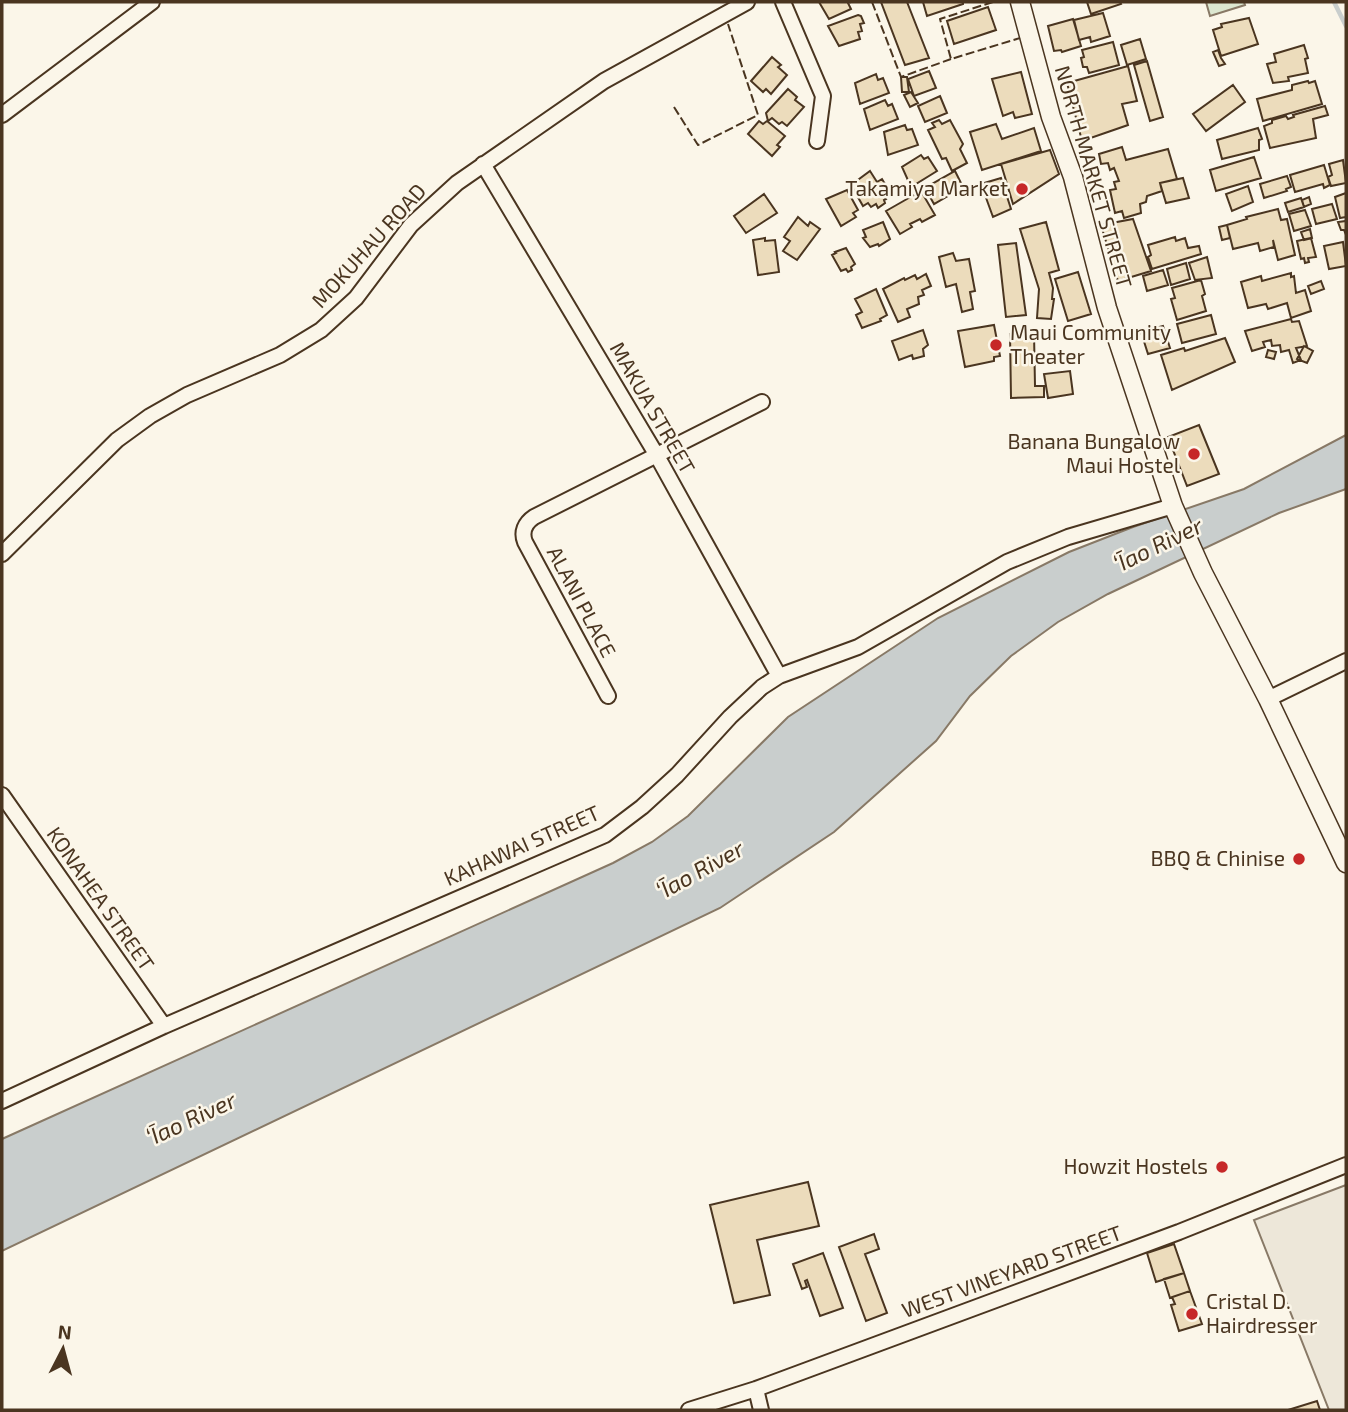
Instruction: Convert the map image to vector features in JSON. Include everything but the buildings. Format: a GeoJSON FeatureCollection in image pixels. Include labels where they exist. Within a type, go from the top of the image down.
{"type":"FeatureCollection","features":[{"type":"Feature","properties":{"kind":"street"},"geometry":{"type":"LineString","coordinates":[[2,115],[152,2]]}},
{"type":"Feature","properties":{"kind":"street","name":"MOKUHAU ROAD"},"geometry":{"type":"LineString","coordinates":[[2,554],[117,440],[150,416],[187,395],[280,355],[321,330],[356,298],[411,225],[433,203],[483,164],[604,81],[747,2]]}},
{"type":"Feature","properties":{"kind":"street"},"geometry":{"type":"LineString","coordinates":[[783,2],[823,96],[817,141]]}},
{"type":"Feature","properties":{"kind":"street","name":"NORTH MARKET STREET"},"geometry":{"type":"LineString","coordinates":[[1020,2],[1051,117],[1073,177],[1107,307],[1172,506],[1268,699],[1340,834],[1346,863]]}},
{"type":"Feature","properties":{"kind":"street","name":"MAKUA STREET"},"geometry":{"type":"LineString","coordinates":[[483,164],[656,454],[779,676]]}},
{"type":"Feature","properties":{"kind":"street"},"geometry":{"type":"LineString","coordinates":[[656,454],[762,402]]}},
{"type":"Feature","properties":{"kind":"street","name":"ALANI PLACE"},"geometry":{"type":"LineString","coordinates":[[608,696],[525,542],[525,527],[532,518],[656,454]]}},
{"type":"Feature","properties":{"kind":"street","name":"KAHAWAI STREET"},"geometry":{"type":"LineString","coordinates":[[2,1101],[164,1026],[605,835],[642,807],[677,775],[730,717],[762,687],[779,676],[858,647],[1007,562],[1068,537],[1172,506]]}},
{"type":"Feature","properties":{"kind":"street"},"geometry":{"type":"LineString","coordinates":[[1268,699],[1346,661]]}},
{"type":"Feature","properties":{"kind":"street","name":"KONAHEA STREET"},"geometry":{"type":"LineString","coordinates":[[2,795],[164,1026]]}},
{"type":"Feature","properties":{"kind":"street","name":"WEST VINEYARD STREET"},"geometry":{"type":"LineString","coordinates":[[689,1410],[756,1388],[1179,1232],[1346,1165]]}},
{"type":"Feature","properties":{"kind":"street"},"geometry":{"type":"LineString","coordinates":[[756,1388],[761,1410]]}},
{"type":"Feature","properties":{"kind":"green space"},"geometry":{"type":"Polygon","coordinates":[[[1206,2],[1244,2],[1245,5],[1210,16],[1206,2]]]}},
{"type":"Feature","properties":{"kind":"shaded area"},"geometry":{"type":"Polygon","coordinates":[[[1346,1185],[1346,1410],[1329,1410],[1254,1220],[1346,1185]]]}},
{"type":"Feature","properties":{"kind":"water","name":"ʻĪao River"},"geometry":{"type":"Polygon","coordinates":[[[1346,435],[1346,489],[1279,513],[1108,594],[1058,622],[1011,656],[970,696],[936,741],[834,832],[720,908],[2,1251],[2,1139],[613,863],[652,842],[688,816],[788,717],[938,618],[1069,552],[1244,489],[1346,435]]]}},
{"type":"Feature","properties":{"kind":"waterway"},"geometry":{"type":"LineString","coordinates":[[1334,2],[1346,26]]}},
{"type":"Feature","properties":{"kind":"fence"},"geometry":{"type":"LineString","coordinates":[[872,2],[901,77],[951,59]]}},
{"type":"Feature","properties":{"kind":"fence"},"geometry":{"type":"LineString","coordinates":[[993,2],[940,19],[951,59],[1020,38]]}},
{"type":"Feature","properties":{"kind":"fence"},"geometry":{"type":"LineString","coordinates":[[674,107],[698,145],[758,115],[728,24]]}},
{"type":"Feature","properties":{"kind":"place","name":"Takamiya Market"},"geometry":{"type":"Point","coordinates":[1022,189]}},
{"type":"Feature","properties":{"kind":"place","name":"Maui Community Theater"},"geometry":{"type":"Point","coordinates":[996,345]}},
{"type":"Feature","properties":{"kind":"place","name":"Banana Bungalow Maui Hostel"},"geometry":{"type":"Point","coordinates":[1194,454]}},
{"type":"Feature","properties":{"kind":"place","name":"BBQ & Chinise"},"geometry":{"type":"Point","coordinates":[1299,859]}},
{"type":"Feature","properties":{"kind":"place","name":"Howzit Hostels"},"geometry":{"type":"Point","coordinates":[1222,1167]}},
{"type":"Feature","properties":{"kind":"place","name":"Cristal D. Hairdresser"},"geometry":{"type":"Point","coordinates":[1192,1314]}}]}
